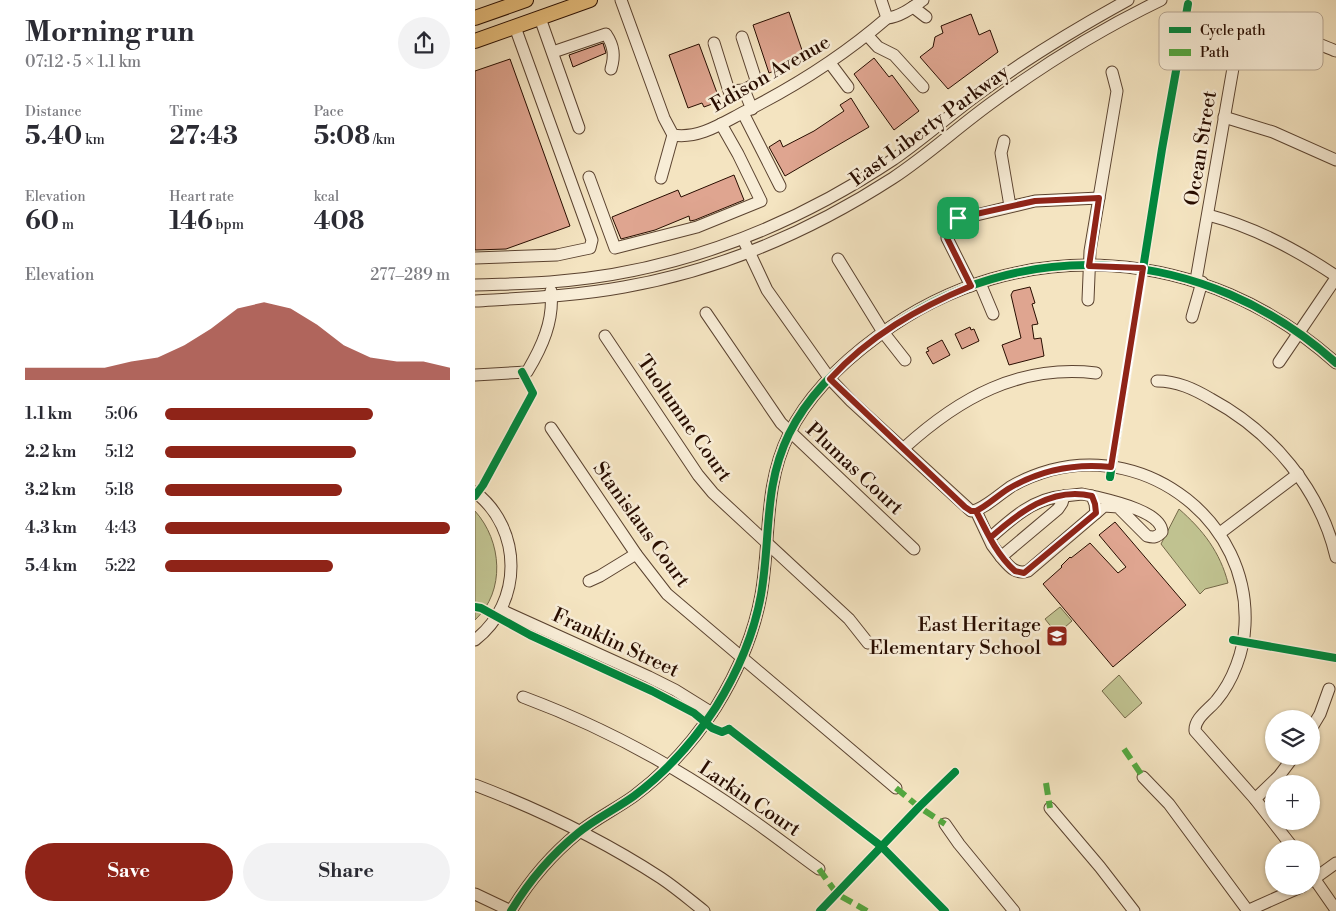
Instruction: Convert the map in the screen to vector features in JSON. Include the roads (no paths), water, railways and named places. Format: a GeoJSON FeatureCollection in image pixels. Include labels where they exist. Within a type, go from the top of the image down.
{"type":"FeatureCollection","features":[{"type":"Feature","properties":{"kind":"main road"},"geometry":{"type":"LineString","coordinates":[[475,18],[526,0]]}},
{"type":"Feature","properties":{"kind":"main road"},"geometry":{"type":"LineString","coordinates":[[475,41],[590,0]]}},
{"type":"Feature","properties":{"kind":"street"},"geometry":{"type":"LineString","coordinates":[[621,0],[664,118],[673,135],[661,178]]}},
{"type":"Feature","properties":{"kind":"street"},"geometry":{"type":"LineString","coordinates":[[881,0],[887,18]]}},
{"type":"Feature","properties":{"kind":"street","name":"Edison Avenue"},"geometry":{"type":"LineString","coordinates":[[673,135],[686,137],[721,124],[783,92],[830,63],[887,18],[892,18],[923,0]]}},
{"type":"Feature","properties":{"kind":"street","name":"East Liberty Parkway"},"geometry":{"type":"LineString","coordinates":[[475,285],[551,282],[609,275],[660,265],[707,252],[789,219],[857,183],[905,151],[1005,75],[1068,34],[1128,0]]}},
{"type":"Feature","properties":{"kind":"street","name":"East Liberty Parkway"},"geometry":{"type":"LineString","coordinates":[[475,301],[552,297],[645,283],[709,267],[749,253],[819,222],[859,199],[913,164],[992,102],[1058,57],[1161,0]]}},
{"type":"Feature","properties":{"kind":"street"},"geometry":{"type":"LineString","coordinates":[[913,7],[926,17]]}},
{"type":"Feature","properties":{"kind":"street"},"geometry":{"type":"LineString","coordinates":[[541,18],[579,128]]}},
{"type":"Feature","properties":{"kind":"street"},"geometry":{"type":"LineString","coordinates":[[475,258],[557,255],[590,248],[591,240],[515,27]]}},
{"type":"Feature","properties":{"kind":"street"},"geometry":{"type":"LineString","coordinates":[[553,52],[606,34],[613,50],[614,58],[611,68]]}},
{"type":"Feature","properties":{"kind":"street"},"geometry":{"type":"LineString","coordinates":[[867,35],[878,47],[894,55],[923,87]]}},
{"type":"Feature","properties":{"kind":"street"},"geometry":{"type":"LineString","coordinates":[[714,43],[729,91],[744,90],[756,80],[742,37]]}},
{"type":"Feature","properties":{"kind":"street","name":"Ocean Street"},"geometry":{"type":"LineString","coordinates":[[1323,46],[1336,51]]}},
{"type":"Feature","properties":{"kind":"street"},"geometry":{"type":"LineString","coordinates":[[830,63],[848,88]]}},
{"type":"Feature","properties":{"kind":"street","name":"Ocean Street"},"geometry":{"type":"LineString","coordinates":[[1192,317],[1233,70]]}},
{"type":"Feature","properties":{"kind":"street"},"geometry":{"type":"LineString","coordinates":[[1088,300],[1089,266],[1117,92],[1112,72]]}},
{"type":"Feature","properties":{"kind":"street"},"geometry":{"type":"LineString","coordinates":[[744,90],[747,111],[780,186]]}},
{"type":"Feature","properties":{"kind":"street"},"geometry":{"type":"LineString","coordinates":[[1224,117],[1273,132],[1336,160]]}},
{"type":"Feature","properties":{"kind":"street"},"geometry":{"type":"LineString","coordinates":[[589,177],[615,248],[697,227],[761,201],[739,154],[721,124]]}},
{"type":"Feature","properties":{"kind":"street"},"geometry":{"type":"LineString","coordinates":[[1004,141],[1001,153],[1010,206]]}},
{"type":"Feature","properties":{"kind":"street"},"geometry":{"type":"LineString","coordinates":[[993,314],[947,238],[947,225],[958,218],[1010,206],[1051,200],[1099,198]]}},
{"type":"Feature","properties":{"kind":"street"},"geometry":{"type":"LineString","coordinates":[[1208,215],[1239,224],[1264,235],[1307,258],[1336,277],[1279,362]]}},
{"type":"Feature","properties":{"kind":"street"},"geometry":{"type":"LineString","coordinates":[[743,239],[767,290],[830,379],[971,511],[976,511],[1013,486],[1038,474],[1074,466],[1100,466],[1136,472],[1171,488],[1192,503],[1220,532],[1236,565],[1243,590],[1245,619],[1243,642],[1233,674],[1227,686],[1218,699],[1197,721],[1194,726],[1195,731],[1255,799],[1287,840]]}},
{"type":"Feature","properties":{"kind":"street"},"geometry":{"type":"LineString","coordinates":[[838,260],[846,269],[883,332],[905,360]]}},
{"type":"Feature","properties":{"kind":"street"},"geometry":{"type":"LineString","coordinates":[[475,894],[511,911],[544,864],[579,832],[633,796],[668,766],[711,713],[729,685],[742,658],[755,622],[761,595],[771,486],[790,432],[811,401],[830,379],[883,332],[921,309],[976,284],[1027,270],[1089,266],[1143,268],[1199,281],[1250,303],[1299,332],[1336,363]]}},
{"type":"Feature","properties":{"kind":"street"},"geometry":{"type":"LineString","coordinates":[[475,375],[527,372],[548,330],[552,297],[551,282]]}},
{"type":"Feature","properties":{"kind":"street","name":"Plumas Court"},"geometry":{"type":"LineString","coordinates":[[706,313],[770,408],[790,432],[914,549]]}},
{"type":"Feature","properties":{"kind":"street","name":"Tuolumne Court"},"geometry":{"type":"LineString","coordinates":[[605,336],[698,475],[730,509],[767,541],[849,619],[868,643]]}},
{"type":"Feature","properties":{"kind":"street"},"geometry":{"type":"LineString","coordinates":[[903,448],[959,406],[1005,383],[1041,373],[1059,371],[1096,373]]}},
{"type":"Feature","properties":{"kind":"street"},"geometry":{"type":"LineString","coordinates":[[1157,381],[1169,381],[1189,388],[1236,414],[1273,445],[1298,474],[1321,514],[1336,557]]}},
{"type":"Feature","properties":{"kind":"street","name":"Stanislaus Court"},"geometry":{"type":"LineString","coordinates":[[551,428],[636,554],[676,603],[896,788]]}},
{"type":"Feature","properties":{"kind":"street"},"geometry":{"type":"LineString","coordinates":[[1220,532],[1298,474]]}},
{"type":"Feature","properties":{"kind":"street"},"geometry":{"type":"LineString","coordinates":[[475,492],[497,515],[505,532],[510,550],[511,580],[501,610],[488,628],[475,640]]}},
{"type":"Feature","properties":{"kind":"street"},"geometry":{"type":"LineString","coordinates":[[976,511],[993,545],[1001,557],[1015,571],[1020,573],[1028,571],[1105,506],[1118,507],[1147,536],[1152,538],[1162,532],[1162,526],[1138,509],[1082,494],[1035,503],[990,538]]}},
{"type":"Feature","properties":{"kind":"street"},"geometry":{"type":"LineString","coordinates":[[1001,557],[1058,509],[1064,496]]}},
{"type":"Feature","properties":{"kind":"street"},"geometry":{"type":"LineString","coordinates":[[1092,496],[1096,513]]}},
{"type":"Feature","properties":{"kind":"street"},"geometry":{"type":"LineString","coordinates":[[589,581],[636,554]]}},
{"type":"Feature","properties":{"kind":"street","name":"Franklin Street"},"geometry":{"type":"LineString","coordinates":[[501,610],[649,677],[675,690],[711,713]]}},
{"type":"Feature","properties":{"kind":"street"},"geometry":{"type":"LineString","coordinates":[[1320,714],[1329,689]]}},
{"type":"Feature","properties":{"kind":"street","name":"Larkin Court"},"geometry":{"type":"LineString","coordinates":[[523,697],[592,726],[668,766],[745,814],[819,869]]}},
{"type":"Feature","properties":{"kind":"street"},"geometry":{"type":"LineString","coordinates":[[1255,799],[1279,776],[1287,765]]}},
{"type":"Feature","properties":{"kind":"street"},"geometry":{"type":"LineString","coordinates":[[1143,777],[1169,804],[1248,911],[1283,895]]}},
{"type":"Feature","properties":{"kind":"street"},"geometry":{"type":"LineString","coordinates":[[475,785],[510,799],[579,832],[662,878],[704,911]]}},
{"type":"Feature","properties":{"kind":"street"},"geometry":{"type":"LineString","coordinates":[[1050,808],[1101,867],[1133,911]]}},
{"type":"Feature","properties":{"kind":"street"},"geometry":{"type":"LineString","coordinates":[[945,824],[1014,911]]}},
{"type":"Feature","properties":{"kind":"street"},"geometry":{"type":"LineString","coordinates":[[1320,873],[1336,863]]}},
{"type":"Feature","properties":{"kind":"street"},"geometry":{"type":"LineString","coordinates":[[1320,888],[1336,910]]}},
{"type":"Feature","properties":{"kind":"place","name":"East Heritage Elementary School"},"geometry":{"type":"Point","coordinates":[1057,636]}}]}
